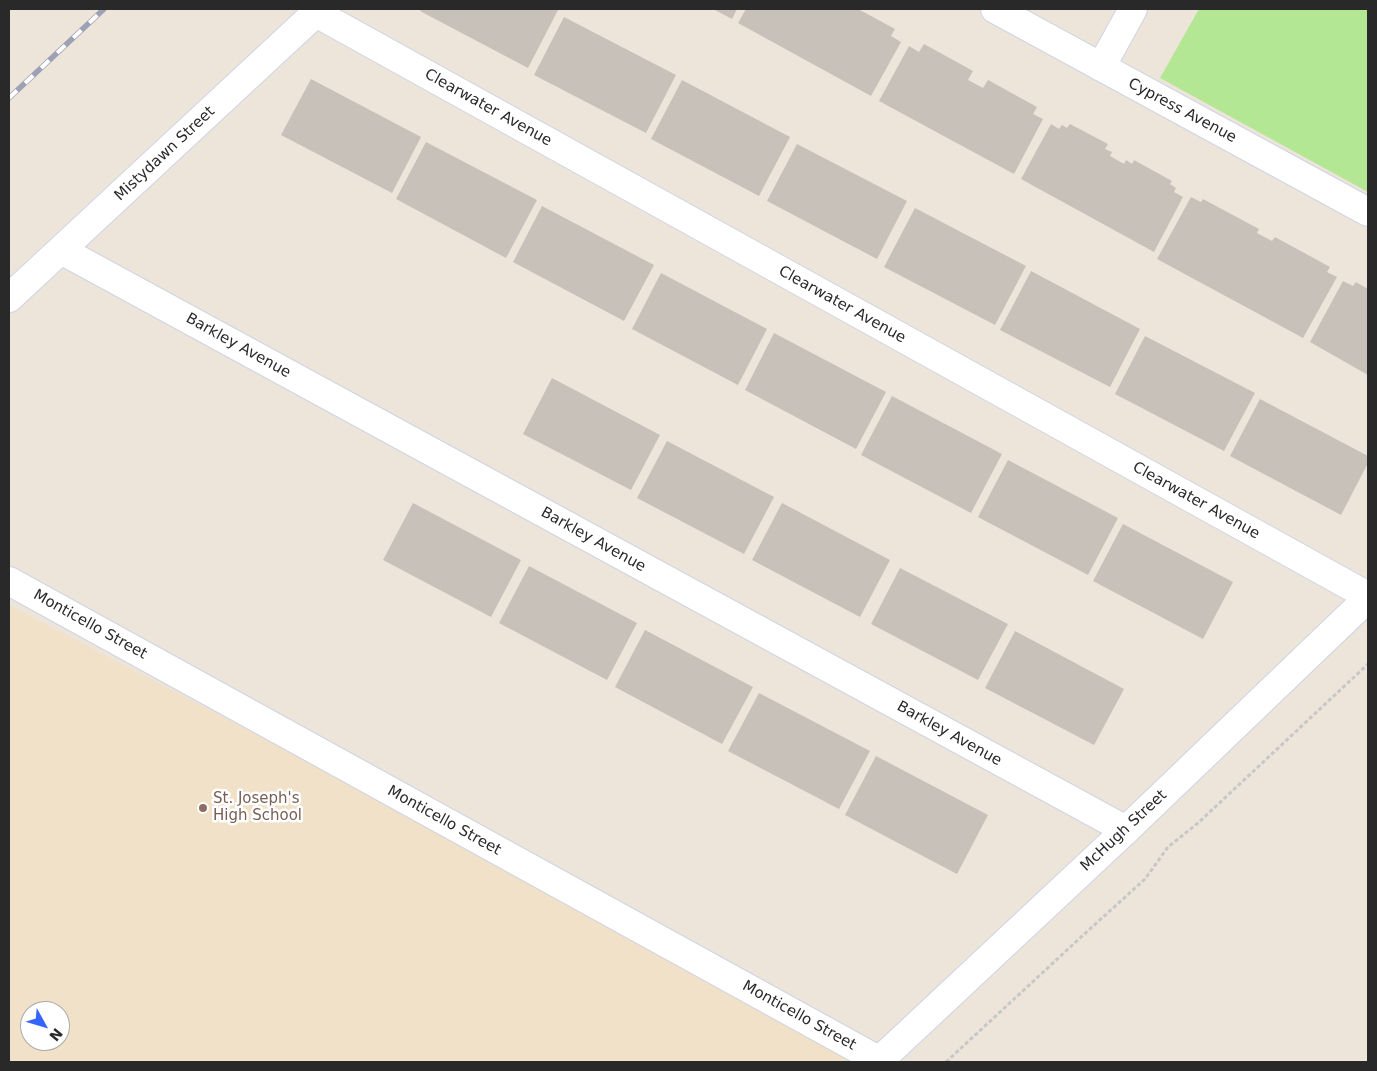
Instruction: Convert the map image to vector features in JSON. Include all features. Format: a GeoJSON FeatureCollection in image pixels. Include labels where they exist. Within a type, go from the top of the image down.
{"type":"FeatureCollection","features":[{"type":"Feature","properties":{"kind":"street","name":"Cypress Avenue"},"geometry":{"type":"LineString","coordinates":[[995,9],[1368,212]]}},
{"type":"Feature","properties":{"kind":"street"},"geometry":{"type":"LineString","coordinates":[[1101,67],[1133,9]]}},
{"type":"Feature","properties":{"kind":"street","name":"Mistydawn Street"},"geometry":{"type":"LineString","coordinates":[[9,298],[318,11]]}},
{"type":"Feature","properties":{"kind":"street","name":"Clearwater Avenue"},"geometry":{"type":"LineString","coordinates":[[318,11],[1368,597]]}},
{"type":"Feature","properties":{"kind":"street","name":"Barkley Avenue"},"geometry":{"type":"LineString","coordinates":[[61,250],[1126,830]]}},
{"type":"Feature","properties":{"kind":"street","name":"Monticello Street"},"geometry":{"type":"LineString","coordinates":[[9,581],[879,1061]]}},
{"type":"Feature","properties":{"kind":"street","name":"McHugh Street"},"geometry":{"type":"LineString","coordinates":[[879,1061],[1126,830],[1368,597]]}},
{"type":"Feature","properties":{"kind":"path"},"geometry":{"type":"LineString","coordinates":[[946,1062],[1146,879],[1168,847],[1198,823],[1368,664]]}},
{"type":"Feature","properties":{"kind":"shaded area","name":"St. Joseph's High School"},"geometry":{"type":"Polygon","coordinates":[[[9,605],[880,1061],[9,1062],[9,605]]]}},
{"type":"Feature","properties":{"kind":"green space"},"geometry":{"type":"Polygon","coordinates":[[[1199,9],[1368,9],[1368,192],[1160,78],[1199,9]]]}},
{"type":"Feature","properties":{"kind":"building"},"geometry":{"type":"Polygon","coordinates":[[[422,9],[558,10],[528,68],[420,11],[422,9]]]}},
{"type":"Feature","properties":{"kind":"building"},"geometry":{"type":"Polygon","coordinates":[[[713,9],[737,9],[732,19],[713,9]]]}},
{"type":"Feature","properties":{"kind":"building"},"geometry":{"type":"Polygon","coordinates":[[[746,9],[858,9],[895,29],[891,36],[901,42],[871,96],[738,23],[746,9]]]}},
{"type":"Feature","properties":{"kind":"building"},"geometry":{"type":"Polygon","coordinates":[[[564,17],[676,75],[646,133],[534,75],[564,17]]]}},
{"type":"Feature","properties":{"kind":"building"},"geometry":{"type":"Polygon","coordinates":[[[924,44],[973,71],[968,80],[983,88],[988,80],[1037,107],[1033,114],[1043,119],[1014,174],[879,101],[909,46],[919,52],[924,44]]]}},
{"type":"Feature","properties":{"kind":"building"},"geometry":{"type":"Polygon","coordinates":[[[311,79],[421,137],[392,193],[281,135],[311,79]]]}},
{"type":"Feature","properties":{"kind":"building"},"geometry":{"type":"Polygon","coordinates":[[[682,80],[790,137],[759,196],[651,139],[682,80]]]}},
{"type":"Feature","properties":{"kind":"building"},"geometry":{"type":"Polygon","coordinates":[[[1051,124],[1059,129],[1062,125],[1067,128],[1070,124],[1108,144],[1105,149],[1112,152],[1110,156],[1124,164],[1126,160],[1132,164],[1134,160],[1172,181],[1170,184],[1176,188],[1174,192],[1183,197],[1154,252],[1021,179],[1051,124]]]}},
{"type":"Feature","properties":{"kind":"building"},"geometry":{"type":"Polygon","coordinates":[[[426,142],[537,200],[506,258],[396,199],[426,142]]]}},
{"type":"Feature","properties":{"kind":"building"},"geometry":{"type":"Polygon","coordinates":[[[797,144],[907,201],[877,259],[767,201],[797,144]]]}},
{"type":"Feature","properties":{"kind":"building"},"geometry":{"type":"Polygon","coordinates":[[[1191,197],[1201,202],[1203,199],[1259,229],[1257,233],[1272,241],[1275,237],[1330,267],[1327,272],[1337,277],[1303,338],[1157,259],[1191,197]]]}},
{"type":"Feature","properties":{"kind":"building"},"geometry":{"type":"Polygon","coordinates":[[[542,206],[654,265],[624,321],[513,262],[542,206]]]}},
{"type":"Feature","properties":{"kind":"building"},"geometry":{"type":"Polygon","coordinates":[[[915,208],[1026,266],[995,325],[884,267],[915,208]]]}},
{"type":"Feature","properties":{"kind":"building"},"geometry":{"type":"Polygon","coordinates":[[[1031,271],[1140,329],[1110,387],[1000,330],[1031,271]]]}},
{"type":"Feature","properties":{"kind":"building"},"geometry":{"type":"Polygon","coordinates":[[[661,273],[767,329],[738,385],[632,329],[661,273]]]}},
{"type":"Feature","properties":{"kind":"building"},"geometry":{"type":"Polygon","coordinates":[[[1343,281],[1353,286],[1356,282],[1368,289],[1368,375],[1310,342],[1343,281]]]}},
{"type":"Feature","properties":{"kind":"building"},"geometry":{"type":"Polygon","coordinates":[[[774,333],[886,392],[856,449],[745,390],[774,333]]]}},
{"type":"Feature","properties":{"kind":"building"},"geometry":{"type":"Polygon","coordinates":[[[1145,336],[1255,393],[1224,451],[1115,394],[1145,336]]]}},
{"type":"Feature","properties":{"kind":"building"},"geometry":{"type":"Polygon","coordinates":[[[552,378],[660,435],[631,490],[523,434],[552,378]]]}},
{"type":"Feature","properties":{"kind":"building"},"geometry":{"type":"Polygon","coordinates":[[[892,396],[1002,454],[971,513],[861,455],[892,396]]]}},
{"type":"Feature","properties":{"kind":"building"},"geometry":{"type":"Polygon","coordinates":[[[1260,399],[1368,456],[1368,463],[1341,515],[1230,456],[1260,399]]]}},
{"type":"Feature","properties":{"kind":"building"},"geometry":{"type":"Polygon","coordinates":[[[667,441],[774,497],[744,554],[637,498],[667,441]]]}},
{"type":"Feature","properties":{"kind":"building"},"geometry":{"type":"Polygon","coordinates":[[[1008,460],[1118,518],[1088,575],[978,517],[1008,460]]]}},
{"type":"Feature","properties":{"kind":"building"},"geometry":{"type":"Polygon","coordinates":[[[413,503],[521,560],[491,617],[383,560],[413,503]]]}},
{"type":"Feature","properties":{"kind":"building"},"geometry":{"type":"Polygon","coordinates":[[[782,503],[890,560],[860,617],[752,560],[782,503]]]}},
{"type":"Feature","properties":{"kind":"building"},"geometry":{"type":"Polygon","coordinates":[[[1123,524],[1233,582],[1203,639],[1093,581],[1123,524]]]}},
{"type":"Feature","properties":{"kind":"building"},"geometry":{"type":"Polygon","coordinates":[[[529,566],[637,623],[607,680],[499,623],[529,566]]]}},
{"type":"Feature","properties":{"kind":"building"},"geometry":{"type":"Polygon","coordinates":[[[900,568],[1008,624],[978,680],[871,624],[900,568]]]}},
{"type":"Feature","properties":{"kind":"building"},"geometry":{"type":"Polygon","coordinates":[[[645,630],[753,687],[722,744],[615,687],[645,630]]]}},
{"type":"Feature","properties":{"kind":"building"},"geometry":{"type":"Polygon","coordinates":[[[1015,631],[1124,689],[1094,745],[985,688],[1015,631]]]}},
{"type":"Feature","properties":{"kind":"building"},"geometry":{"type":"Polygon","coordinates":[[[759,693],[870,751],[839,809],[728,751],[759,693]]]}},
{"type":"Feature","properties":{"kind":"building"},"geometry":{"type":"Polygon","coordinates":[[[876,756],[988,815],[957,874],[845,815],[876,756]]]}},
{"type":"Feature","properties":{"kind":"railway"},"geometry":{"type":"LineString","coordinates":[[9,98],[104,9]]}},
{"type":"Feature","properties":{"kind":"place","name":"St. Joseph's High School"},"geometry":{"type":"Point","coordinates":[203,808]}}]}
